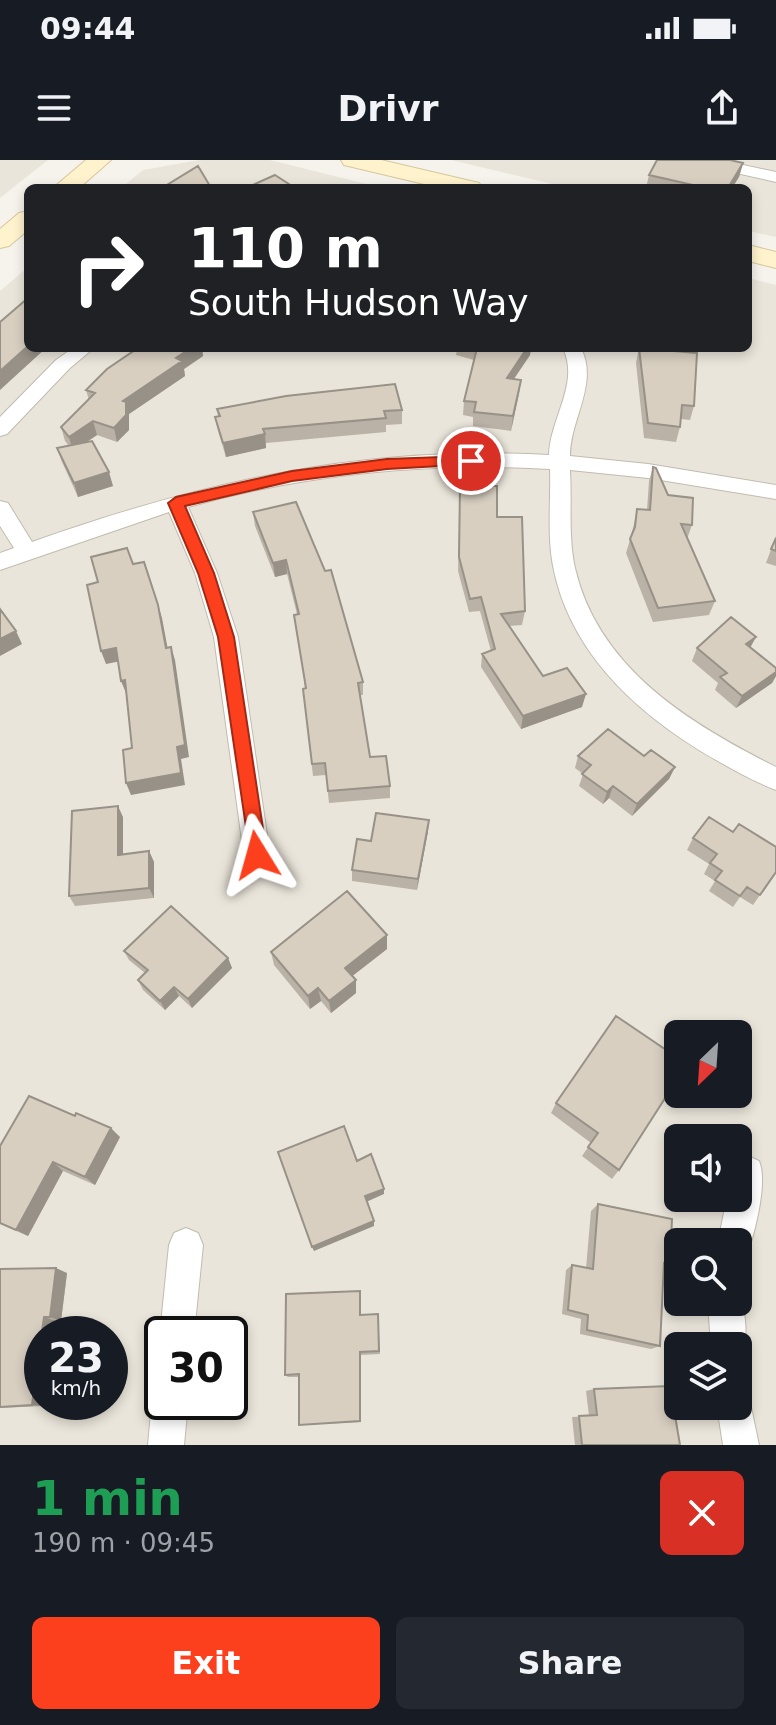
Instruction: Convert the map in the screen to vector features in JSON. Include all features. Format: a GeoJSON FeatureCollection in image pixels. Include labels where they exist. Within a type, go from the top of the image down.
{"type":"FeatureCollection","features":[{"type":"Feature","properties":{"kind":"main road"},"geometry":{"type":"LineString","coordinates":[[70,184],[100,160]]}},
{"type":"Feature","properties":{"kind":"main road"},"geometry":{"type":"LineString","coordinates":[[352,160],[454,184]]}},
{"type":"Feature","properties":{"kind":"main road"},"geometry":{"type":"LineString","coordinates":[[0,241],[24,221]]}},
{"type":"Feature","properties":{"kind":"main road"},"geometry":{"type":"LineString","coordinates":[[752,254],[776,260]]}},
{"type":"Feature","properties":{"kind":"street"},"geometry":{"type":"LineString","coordinates":[[698,160],[776,177]]}},
{"type":"Feature","properties":{"kind":"street"},"geometry":{"type":"LineString","coordinates":[[0,429],[63,364],[80,352]]}},
{"type":"Feature","properties":{"kind":"street"},"geometry":{"type":"LineString","coordinates":[[573,352],[580,379],[563,424],[561,549],[578,612],[613,665],[645,699],[680,727],[721,752],[776,779]]}},
{"type":"Feature","properties":{"kind":"street"},"geometry":{"type":"LineString","coordinates":[[0,562],[103,524],[176,503],[271,480],[387,464],[561,461],[652,470],[776,492]]}},
{"type":"Feature","properties":{"kind":"street"},"geometry":{"type":"LineString","coordinates":[[176,503],[206,573],[226,637],[257,855]]}},
{"type":"Feature","properties":{"kind":"street"},"geometry":{"type":"LineString","coordinates":[[0,508],[27,552]]}},
{"type":"Feature","properties":{"kind":"street"},"geometry":{"type":"LineString","coordinates":[[179,1316],[186,1245]]}},
{"type":"Feature","properties":{"kind":"street"},"geometry":{"type":"LineString","coordinates":[[166,1445],[168,1420]]}},
{"type":"Feature","properties":{"kind":"street"},"geometry":{"type":"LineString","coordinates":[[737,1420],[741,1445]]}},
{"type":"Feature","properties":{"kind":"shaded area"},"geometry":{"type":"Polygon","coordinates":[[[0,160],[48,160],[0,198],[0,160]]]}},
{"type":"Feature","properties":{"kind":"shaded area"},"geometry":{"type":"Polygon","coordinates":[[[199,160],[270,160],[367,184],[126,184],[143,170],[199,160]]]}},
{"type":"Feature","properties":{"kind":"shaded area"},"geometry":{"type":"Polygon","coordinates":[[[451,160],[776,160],[776,237],[752,232],[752,184],[552,184],[451,160]]]}},
{"type":"Feature","properties":{"kind":"shaded area"},"geometry":{"type":"Polygon","coordinates":[[[24,270],[24,352],[752,352],[752,279],[776,285],[776,1445],[0,1445],[0,291],[24,270]]]}},
{"type":"Feature","properties":{"kind":"building"},"geometry":{"type":"Polygon","coordinates":[[[657,160],[730,160],[743,163],[730,184],[688,184],[649,175],[657,160]]]}},
{"type":"Feature","properties":{"kind":"building"},"geometry":{"type":"Polygon","coordinates":[[[198,166],[209,184],[169,184],[198,166]]]}},
{"type":"Feature","properties":{"kind":"building"},"geometry":{"type":"Polygon","coordinates":[[[275,175],[289,184],[255,184],[275,175]]]}},
{"type":"Feature","properties":{"kind":"building"},"geometry":{"type":"Polygon","coordinates":[[[24,301],[24,350],[0,371],[0,322],[24,301]]]}},
{"type":"Feature","properties":{"kind":"building"},"geometry":{"type":"Polygon","coordinates":[[[132,352],[185,352],[176,358],[182,361],[123,401],[126,402],[126,415],[114,428],[93,421],[69,437],[61,427],[95,393],[86,390],[107,369],[132,352]]]}},
{"type":"Feature","properties":{"kind":"building"},"geometry":{"type":"Polygon","coordinates":[[[476,352],[524,352],[507,378],[521,380],[513,416],[474,412],[476,402],[464,401],[476,352]]]}},
{"type":"Feature","properties":{"kind":"building"},"geometry":{"type":"Polygon","coordinates":[[[639,352],[697,353],[694,406],[682,405],[680,427],[648,423],[639,352]]]}},
{"type":"Feature","properties":{"kind":"building"},"geometry":{"type":"Polygon","coordinates":[[[395,384],[402,410],[384,411],[386,418],[263,429],[265,434],[223,443],[215,417],[220,416],[217,409],[286,396],[395,384]]]}},
{"type":"Feature","properties":{"kind":"building"},"geometry":{"type":"Polygon","coordinates":[[[92,441],[109,472],[74,483],[57,448],[92,441]]]}},
{"type":"Feature","properties":{"kind":"building"},"geometry":{"type":"Polygon","coordinates":[[[653,467],[668,495],[693,498],[692,525],[681,524],[715,601],[658,608],[630,539],[637,509],[650,510],[653,467]]]}},
{"type":"Feature","properties":{"kind":"building"},"geometry":{"type":"Polygon","coordinates":[[[460,485],[497,486],[497,517],[522,517],[525,611],[501,614],[543,676],[567,668],[586,694],[523,716],[482,654],[495,649],[481,597],[470,599],[459,557],[460,485]]]}},
{"type":"Feature","properties":{"kind":"building"},"geometry":{"type":"Polygon","coordinates":[[[296,502],[325,571],[331,570],[363,682],[358,683],[370,757],[386,756],[390,786],[328,791],[325,763],[312,764],[303,689],[306,688],[294,615],[299,614],[286,560],[273,563],[253,512],[296,502]]]}},
{"type":"Feature","properties":{"kind":"building"},"geometry":{"type":"Polygon","coordinates":[[[127,548],[133,564],[144,562],[158,605],[166,648],[171,647],[185,745],[177,747],[181,773],[126,783],[123,750],[132,748],[125,680],[121,681],[116,648],[101,651],[87,585],[98,582],[91,557],[127,548]]]}},
{"type":"Feature","properties":{"kind":"building"},"geometry":{"type":"Polygon","coordinates":[[[0,609],[16,631],[0,639],[0,609]]]}},
{"type":"Feature","properties":{"kind":"building"},"geometry":{"type":"Polygon","coordinates":[[[731,617],[756,637],[746,644],[776,668],[776,672],[742,696],[720,677],[727,673],[697,648],[731,617]]]}},
{"type":"Feature","properties":{"kind":"building"},"geometry":{"type":"Polygon","coordinates":[[[608,729],[644,756],[651,750],[675,767],[637,804],[613,786],[607,792],[582,774],[591,765],[578,756],[608,729]]]}},
{"type":"Feature","properties":{"kind":"building"},"geometry":{"type":"Polygon","coordinates":[[[118,806],[118,855],[149,851],[149,888],[69,896],[72,811],[118,806]]]}},
{"type":"Feature","properties":{"kind":"building"},"geometry":{"type":"Polygon","coordinates":[[[376,813],[429,820],[418,879],[352,870],[357,839],[371,841],[376,813]]]}},
{"type":"Feature","properties":{"kind":"building"},"geometry":{"type":"Polygon","coordinates":[[[709,817],[733,832],[739,824],[776,847],[776,872],[760,895],[747,887],[740,896],[715,880],[722,871],[710,863],[717,854],[693,838],[709,817]]]}},
{"type":"Feature","properties":{"kind":"building"},"geometry":{"type":"Polygon","coordinates":[[[347,891],[387,935],[345,968],[356,980],[329,1001],[318,988],[308,996],[271,952],[347,891]]]}},
{"type":"Feature","properties":{"kind":"building"},"geometry":{"type":"Polygon","coordinates":[[[171,906],[228,958],[188,999],[174,987],[160,1001],[138,980],[148,970],[124,951],[171,906]]]}},
{"type":"Feature","properties":{"kind":"building"},"geometry":{"type":"Polygon","coordinates":[[[616,1016],[664,1049],[664,1100],[619,1170],[588,1147],[598,1133],[556,1103],[616,1016]]]}},
{"type":"Feature","properties":{"kind":"building"},"geometry":{"type":"Polygon","coordinates":[[[29,1096],[111,1128],[85,1177],[53,1162],[16,1230],[0,1223],[0,1146],[29,1096]]]}},
{"type":"Feature","properties":{"kind":"building"},"geometry":{"type":"Polygon","coordinates":[[[344,1126],[357,1161],[371,1154],[384,1189],[365,1196],[374,1221],[312,1247],[278,1152],[344,1126]]]}},
{"type":"Feature","properties":{"kind":"building"},"geometry":{"type":"Polygon","coordinates":[[[598,1204],[672,1219],[672,1228],[664,1228],[660,1346],[587,1330],[588,1315],[568,1310],[572,1265],[593,1269],[598,1204]]]}},
{"type":"Feature","properties":{"kind":"building"},"geometry":{"type":"Polygon","coordinates":[[[56,1268],[50,1316],[24,1316],[24,1406],[0,1407],[0,1269],[56,1268]]]}},
{"type":"Feature","properties":{"kind":"building"},"geometry":{"type":"Polygon","coordinates":[[[360,1291],[360,1315],[378,1314],[379,1351],[360,1352],[360,1421],[299,1425],[299,1374],[285,1375],[286,1294],[360,1291]]]}},
{"type":"Feature","properties":{"kind":"building"},"geometry":{"type":"Polygon","coordinates":[[[664,1386],[664,1420],[676,1420],[680,1445],[582,1445],[579,1416],[597,1415],[594,1389],[664,1386]]]}},
{"type":"Feature","properties":{"kind":"route"},"geometry":{"type":"LineString","coordinates":[[257,855],[226,637],[206,573],[176,503],[292,476],[387,464],[471,461]]}}]}
